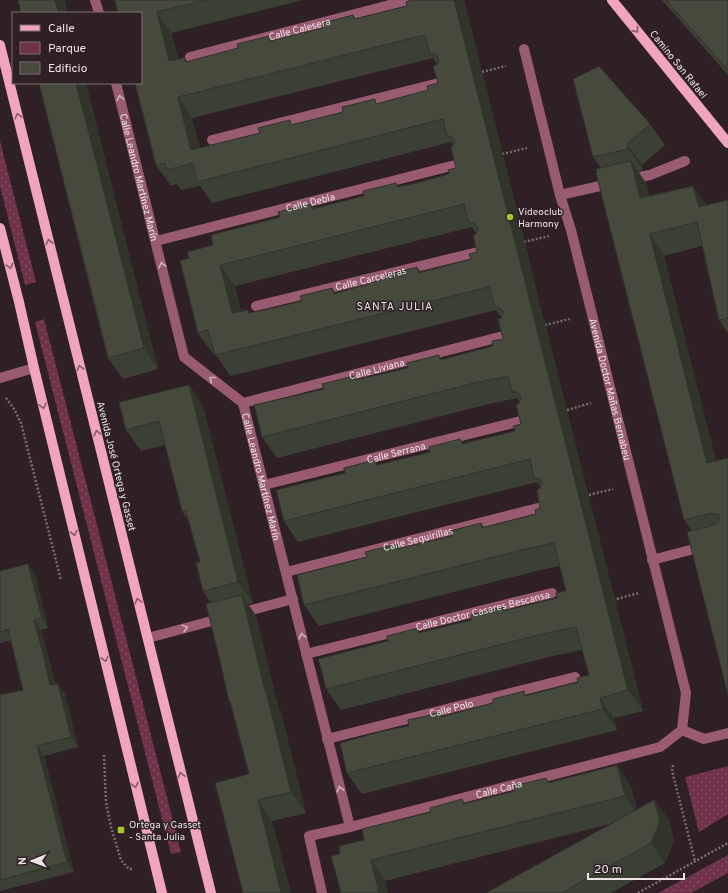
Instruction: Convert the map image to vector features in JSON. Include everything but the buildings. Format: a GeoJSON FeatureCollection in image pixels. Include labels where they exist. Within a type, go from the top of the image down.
{"type":"FeatureCollection","features":[{"type":"Feature","properties":{"kind":"main road","name":"Camino San Rafael"},"geometry":{"type":"LineString","coordinates":[[612,0],[728,144]]}},
{"type":"Feature","properties":{"kind":"main road","name":"Avenida José Ortega y Gasset"},"geometry":{"type":"LineString","coordinates":[[0,45],[211,893]]}},
{"type":"Feature","properties":{"kind":"main road"},"geometry":{"type":"LineString","coordinates":[[0,228],[162,893]]}},
{"type":"Feature","properties":{"kind":"street"},"geometry":{"type":"LineString","coordinates":[[95,0],[98,12]]}},
{"type":"Feature","properties":{"kind":"street","name":"Calle Calesera"},"geometry":{"type":"LineString","coordinates":[[190,57],[409,0]]}},
{"type":"Feature","properties":{"kind":"street","name":"Avenida Doctor Mañas Bernabeu"},"geometry":{"type":"LineString","coordinates":[[524,49],[560,195],[571,230],[686,693],[682,730]]}},
{"type":"Feature","properties":{"kind":"street"},"geometry":{"type":"LineString","coordinates":[[212,140],[446,81]]}},
{"type":"Feature","properties":{"kind":"street","name":"Calle Leandro Martínez Marín"},"geometry":{"type":"LineString","coordinates":[[116,84],[184,357],[243,403],[350,827]]}},
{"type":"Feature","properties":{"kind":"street"},"geometry":{"type":"LineString","coordinates":[[560,195],[650,174],[685,161]]}},
{"type":"Feature","properties":{"kind":"street","name":"Calle Debla"},"geometry":{"type":"LineString","coordinates":[[156,242],[463,163]]}},
{"type":"Feature","properties":{"kind":"street","name":"Calle Carceleras"},"geometry":{"type":"LineString","coordinates":[[256,306],[486,250]]}},
{"type":"Feature","properties":{"kind":"street","name":"Calle Liviana"},"geometry":{"type":"LineString","coordinates":[[243,403],[511,334]]}},
{"type":"Feature","properties":{"kind":"street"},"geometry":{"type":"LineString","coordinates":[[0,378],[34,368]]}},
{"type":"Feature","properties":{"kind":"street","name":"Calle Serrana"},"geometry":{"type":"LineString","coordinates":[[264,485],[529,420]]}},
{"type":"Feature","properties":{"kind":"street","name":"Calle Seguirillas"},"geometry":{"type":"LineString","coordinates":[[286,572],[550,505]]}},
{"type":"Feature","properties":{"kind":"street"},"geometry":{"type":"LineString","coordinates":[[652,560],[728,540]]}},
{"type":"Feature","properties":{"kind":"street","name":"Calle Doctor Casares Bescansa"},"geometry":{"type":"LineString","coordinates":[[306,654],[552,593]]}},
{"type":"Feature","properties":{"kind":"street"},"geometry":{"type":"LineString","coordinates":[[148,638],[292,599]]}},
{"type":"Feature","properties":{"kind":"street","name":"Calle Polo"},"geometry":{"type":"LineString","coordinates":[[328,739],[575,677]]}},
{"type":"Feature","properties":{"kind":"street"},"geometry":{"type":"LineString","coordinates":[[682,730],[704,739],[728,733]]}},
{"type":"Feature","properties":{"kind":"street","name":"Calle Caña"},"geometry":{"type":"LineString","coordinates":[[322,893],[309,836],[350,827],[660,747],[682,730]]}},
{"type":"Feature","properties":{"kind":"path"},"geometry":{"type":"LineString","coordinates":[[524,242],[571,230]]}},
{"type":"Feature","properties":{"kind":"path"},"geometry":{"type":"LineString","coordinates":[[545,325],[591,313]]}},
{"type":"Feature","properties":{"kind":"path"},"geometry":{"type":"LineString","coordinates":[[613,600],[659,588]]}},
{"type":"Feature","properties":{"kind":"path"},"geometry":{"type":"LineString","coordinates":[[682,730],[672,771],[695,861]]}},
{"type":"Feature","properties":{"kind":"path"},"geometry":{"type":"LineString","coordinates":[[638,893],[728,843]]}},
{"type":"Feature","properties":{"kind":"green space"},"geometry":{"type":"Polygon","coordinates":[[[0,141],[36,282],[25,285],[0,186],[0,141]]]}},
{"type":"Feature","properties":{"kind":"green space"},"geometry":{"type":"Polygon","coordinates":[[[44,319],[181,852],[171,854],[35,322],[44,319]]]}},
{"type":"Feature","properties":{"kind":"green space"},"geometry":{"type":"Polygon","coordinates":[[[728,766],[728,814],[699,832],[685,777],[728,766]]]}},
{"type":"Feature","properties":{"kind":"green space"},"geometry":{"type":"Polygon","coordinates":[[[728,855],[728,873],[691,893],[658,893],[728,855]]]}},
{"type":"Feature","properties":{"kind":"place","name":"Videoclub Harmony"},"geometry":{"type":"Point","coordinates":[510,217]}},
{"type":"Feature","properties":{"kind":"place","name":"Ortega y Gasset - Santa Julia"},"geometry":{"type":"Point","coordinates":[121,830]}},
{"type":"Feature","properties":{"kind":"district","name":"SANTA JULIA"},"geometry":{"type":"Point","coordinates":[395,306]}}]}
